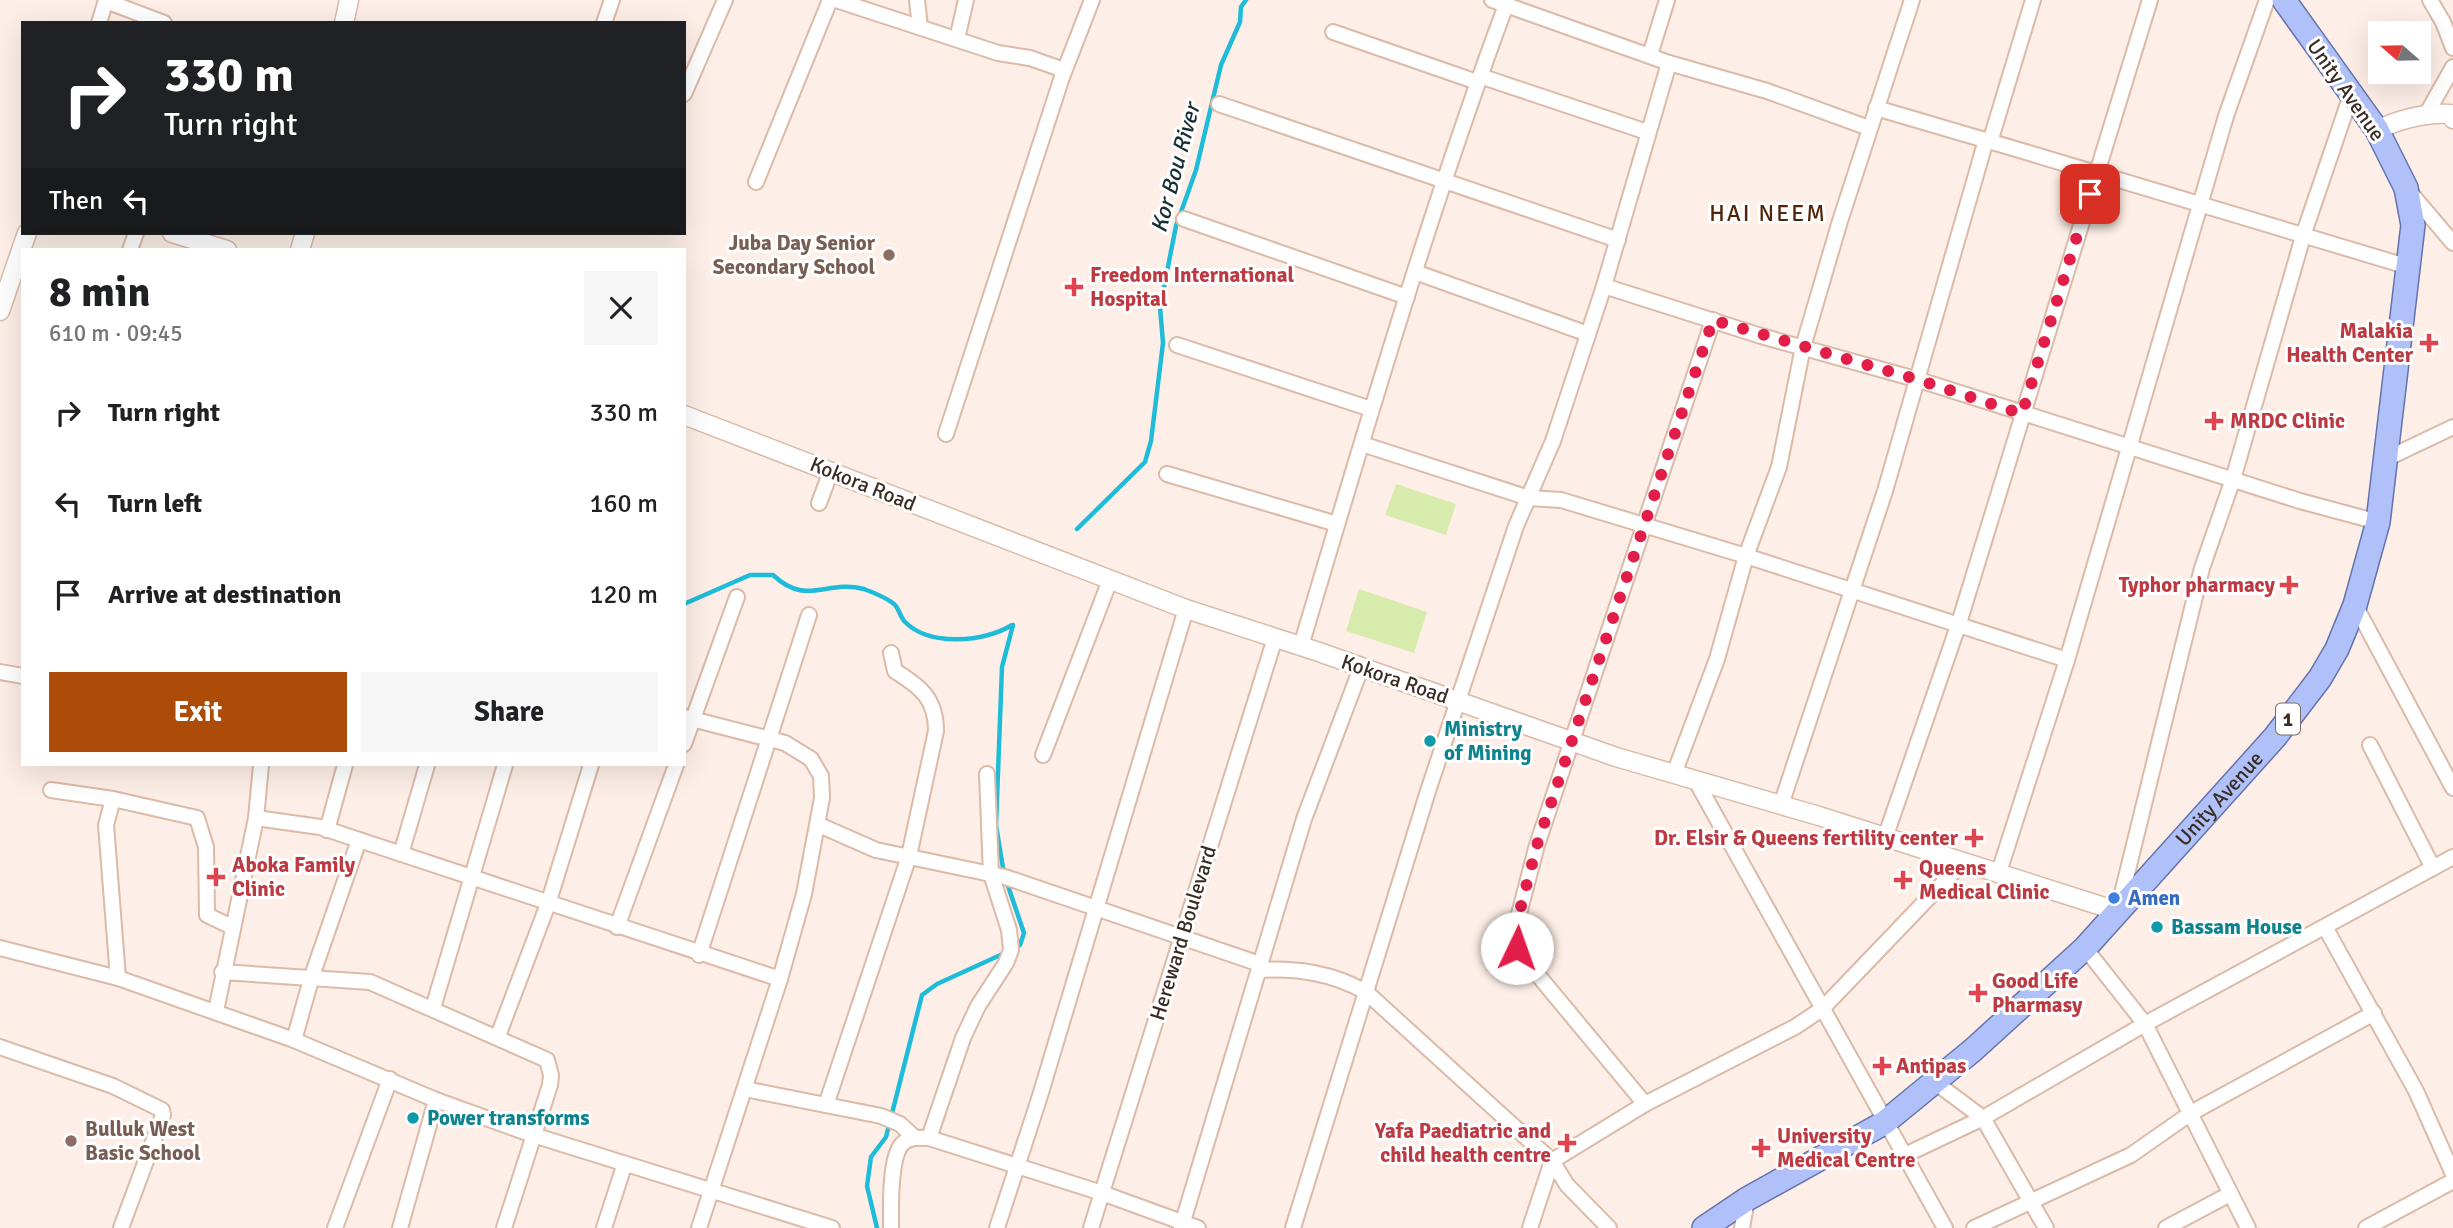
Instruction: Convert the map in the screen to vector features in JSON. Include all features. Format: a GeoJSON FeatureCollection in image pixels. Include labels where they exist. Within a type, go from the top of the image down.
{"type":"FeatureCollection","features":[{"type":"Feature","properties":{"kind":"main road","name":"Unity Avenue"},"geometry":{"type":"LineString","coordinates":[[1704,1228],[1747,1199],[1884,1122],[1936,1083],[2085,948],[2275,737],[2320,678],[2337,649],[2355,604],[2378,522],[2388,458],[2413,225],[2406,188],[2377,130],[2284,0]]}},
{"type":"Feature","properties":{"kind":"street"},"geometry":{"type":"LineString","coordinates":[[344,21],[349,0]]}},
{"type":"Feature","properties":{"kind":"street"},"geometry":{"type":"LineString","coordinates":[[605,21],[612,0]]}},
{"type":"Feature","properties":{"kind":"street"},"geometry":{"type":"LineString","coordinates":[[686,89],[725,0]]}},
{"type":"Feature","properties":{"kind":"street"},"geometry":{"type":"LineString","coordinates":[[757,182],[830,0]]}},
{"type":"Feature","properties":{"kind":"street"},"geometry":{"type":"LineString","coordinates":[[836,0],[998,53],[1057,65],[1062,77]]}},
{"type":"Feature","properties":{"kind":"street"},"geometry":{"type":"LineString","coordinates":[[917,0],[920,27]]}},
{"type":"Feature","properties":{"kind":"street"},"geometry":{"type":"LineString","coordinates":[[957,38],[966,0]]}},
{"type":"Feature","properties":{"kind":"street"},"geometry":{"type":"LineString","coordinates":[[946,435],[1062,77],[1092,0]]}},
{"type":"Feature","properties":{"kind":"street"},"geometry":{"type":"LineString","coordinates":[[1650,55],[1667,0]]}},
{"type":"Feature","properties":{"kind":"street"},"geometry":{"type":"LineString","coordinates":[[1674,774],[1717,659],[1746,555],[1779,467],[1803,348],[1869,128],[1912,0]]}},
{"type":"Feature","properties":{"kind":"street"},"geometry":{"type":"LineString","coordinates":[[1782,806],[1919,380],[1988,141],[2033,0]]}},
{"type":"Feature","properties":{"kind":"street"},"geometry":{"type":"LineString","coordinates":[[1885,838],[1959,623],[2150,0]]}},
{"type":"Feature","properties":{"kind":"street"},"geometry":{"type":"LineString","coordinates":[[1999,872],[2067,660],[2128,447],[2184,267],[2199,205],[2260,13],[2267,0]]}},
{"type":"Feature","properties":{"kind":"street"},"geometry":{"type":"LineString","coordinates":[[2430,0],[2443,22],[2453,48]]}},
{"type":"Feature","properties":{"kind":"street"},"geometry":{"type":"LineString","coordinates":[[100,21],[106,1],[159,21]]}},
{"type":"Feature","properties":{"kind":"street"},"geometry":{"type":"LineString","coordinates":[[1301,646],[1371,410],[1478,79],[1499,2],[1669,63],[1768,91],[1869,128]]}},
{"type":"Feature","properties":{"kind":"street"},"geometry":{"type":"LineString","coordinates":[[1333,32],[1647,132]]}},
{"type":"Feature","properties":{"kind":"street"},"geometry":{"type":"LineString","coordinates":[[1293,1228],[1428,791],[1460,702],[1516,526],[1553,441],[1604,286],[1669,63]]}},
{"type":"Feature","properties":{"kind":"street"},"geometry":{"type":"LineString","coordinates":[[2426,115],[2453,67]]}},
{"type":"Feature","properties":{"kind":"street"},"geometry":{"type":"LineString","coordinates":[[2117,911],[2202,568],[2233,479],[2304,233],[2351,94]]}},
{"type":"Feature","properties":{"kind":"street"},"geometry":{"type":"LineString","coordinates":[[1219,104],[1618,240]]}},
{"type":"Feature","properties":{"kind":"street"},"geometry":{"type":"LineString","coordinates":[[1876,108],[2097,172],[2199,205],[2304,233],[2409,267]]}},
{"type":"Feature","properties":{"kind":"street"},"geometry":{"type":"LineString","coordinates":[[2377,130],[2400,119],[2412,121],[2426,115],[2452,115]]}},
{"type":"Feature","properties":{"kind":"street"},"geometry":{"type":"LineString","coordinates":[[2406,188],[2453,243]]}},
{"type":"Feature","properties":{"kind":"street"},"geometry":{"type":"LineString","coordinates":[[1184,219],[1407,297]]}},
{"type":"Feature","properties":{"kind":"street"},"geometry":{"type":"LineString","coordinates":[[178,235],[218,248]]}},
{"type":"Feature","properties":{"kind":"street"},"geometry":{"type":"LineString","coordinates":[[0,311],[21,250]]}},
{"type":"Feature","properties":{"kind":"street"},"geometry":{"type":"LineString","coordinates":[[1415,272],[1588,334]]}},
{"type":"Feature","properties":{"kind":"street"},"geometry":{"type":"LineString","coordinates":[[1604,286],[1803,348],[1919,380],[2346,515],[2378,522]]}},
{"type":"Feature","properties":{"kind":"street"},"geometry":{"type":"LineString","coordinates":[[1644,1104],[1517,948],[1514,933],[1537,845],[1646,527],[1713,320]]}},
{"type":"Feature","properties":{"kind":"street"},"geometry":{"type":"LineString","coordinates":[[1177,345],[1371,410]]}},
{"type":"Feature","properties":{"kind":"street","name":"Kokora Road"},"geometry":{"type":"LineString","coordinates":[[686,416],[1186,609],[1301,646],[1571,742],[1999,872],[2117,911]]}},
{"type":"Feature","properties":{"kind":"street"},"geometry":{"type":"LineString","coordinates":[[2388,458],[2453,427]]}},
{"type":"Feature","properties":{"kind":"street"},"geometry":{"type":"LineString","coordinates":[[1362,444],[1529,498],[1561,500],[1746,555],[2067,660]]}},
{"type":"Feature","properties":{"kind":"street"},"geometry":{"type":"LineString","coordinates":[[819,503],[831,471]]}},
{"type":"Feature","properties":{"kind":"street"},"geometry":{"type":"LineString","coordinates":[[1167,474],[1337,524]]}},
{"type":"Feature","properties":{"kind":"street"},"geometry":{"type":"LineString","coordinates":[[1043,754],[1087,646],[1110,580]]}},
{"type":"Feature","properties":{"kind":"street"},"geometry":{"type":"LineString","coordinates":[[699,1228],[780,979],[804,894],[819,825],[821,776],[811,759],[785,743],[689,719],[737,597]]}},
{"type":"Feature","properties":{"kind":"street"},"geometry":{"type":"LineString","coordinates":[[2355,604],[2453,788]]}},
{"type":"Feature","properties":{"kind":"street"},"geometry":{"type":"LineString","coordinates":[[997,1228],[1018,1168],[1186,609]]}},
{"type":"Feature","properties":{"kind":"street"},"geometry":{"type":"LineString","coordinates":[[699,954],[809,615]]}},
{"type":"Feature","properties":{"kind":"street","name":"Hereward Boulevard"},"geometry":{"type":"LineString","coordinates":[[1091,1228],[1275,638]]}},
{"type":"Feature","properties":{"kind":"street"},"geometry":{"type":"LineString","coordinates":[[826,1105],[909,856],[936,731],[936,712],[928,695],[893,669],[891,653]]}},
{"type":"Feature","properties":{"kind":"street"},"geometry":{"type":"LineString","coordinates":[[1182,1226],[1317,783],[1361,668]]}},
{"type":"Feature","properties":{"kind":"street"},"geometry":{"type":"LineString","coordinates":[[0,672],[21,676]]}},
{"type":"Feature","properties":{"kind":"street"},"geometry":{"type":"LineString","coordinates":[[2370,745],[2433,868]]}},
{"type":"Feature","properties":{"kind":"street"},"geometry":{"type":"LineString","coordinates":[[216,1011],[256,818],[261,766]]}},
{"type":"Feature","properties":{"kind":"street"},"geometry":{"type":"LineString","coordinates":[[327,830],[345,766]]}},
{"type":"Feature","properties":{"kind":"street"},"geometry":{"type":"LineString","coordinates":[[401,854],[427,766]]}},
{"type":"Feature","properties":{"kind":"street"},"geometry":{"type":"LineString","coordinates":[[433,1008],[505,766]]}},
{"type":"Feature","properties":{"kind":"street"},"geometry":{"type":"LineString","coordinates":[[498,1036],[548,904],[591,766]]}},
{"type":"Feature","properties":{"kind":"street"},"geometry":{"type":"LineString","coordinates":[[617,927],[677,766]]}},
{"type":"Feature","properties":{"kind":"street"},"geometry":{"type":"LineString","coordinates":[[891,1228],[896,1160],[902,1145],[922,1138],[978,1006],[1006,963],[1011,950],[1009,930],[991,874],[987,774]]}},
{"type":"Feature","properties":{"kind":"street"},"geometry":{"type":"LineString","coordinates":[[1696,781],[1736,848],[1884,1122],[1945,1228]]}},
{"type":"Feature","properties":{"kind":"street"},"geometry":{"type":"LineString","coordinates":[[51,790],[113,799],[197,818],[205,848],[206,915],[232,927]]}},
{"type":"Feature","properties":{"kind":"street"},"geometry":{"type":"LineString","coordinates":[[113,799],[106,824],[118,978]]}},
{"type":"Feature","properties":{"kind":"street"},"geometry":{"type":"LineString","coordinates":[[256,818],[327,830],[780,979]]}},
{"type":"Feature","properties":{"kind":"street"},"geometry":{"type":"LineString","coordinates":[[819,825],[876,850],[991,874],[1181,937],[1259,967],[1290,968],[1346,981],[1366,992],[1552,1161],[1567,1185],[1609,1228]]}},
{"type":"Feature","properties":{"kind":"street"},"geometry":{"type":"LineString","coordinates":[[294,1040],[312,976],[359,840]]}},
{"type":"Feature","properties":{"kind":"street"},"geometry":{"type":"LineString","coordinates":[[1903,1156],[1983,1118],[2145,1024],[2453,857]]}},
{"type":"Feature","properties":{"kind":"street"},"geometry":{"type":"LineString","coordinates":[[1530,1228],[1552,1161],[1644,1104],[1795,1027],[1822,1009],[1963,862]]}},
{"type":"Feature","properties":{"kind":"street"},"geometry":{"type":"LineString","coordinates":[[2325,927],[2448,1152],[2453,1174]]}},
{"type":"Feature","properties":{"kind":"street"},"geometry":{"type":"LineString","coordinates":[[0,947],[118,978],[216,1011],[294,1040],[436,1100],[533,1135],[711,1192],[791,1222],[832,1228]]}},
{"type":"Feature","properties":{"kind":"street"},"geometry":{"type":"LineString","coordinates":[[2085,948],[2145,1024],[2248,1228]]}},
{"type":"Feature","properties":{"kind":"street"},"geometry":{"type":"LineString","coordinates":[[222,972],[370,982],[540,1055],[550,1066],[550,1085],[504,1228]]}},
{"type":"Feature","properties":{"kind":"street"},"geometry":{"type":"LineString","coordinates":[[1974,1228],[2030,1200],[2084,1180],[2132,1155],[2192,1113],[2374,1013]]}},
{"type":"Feature","properties":{"kind":"street"},"geometry":{"type":"LineString","coordinates":[[0,1047],[113,1086],[162,1110],[163,1115],[121,1228]]}},
{"type":"Feature","properties":{"kind":"street"},"geometry":{"type":"LineString","coordinates":[[335,1228],[390,1079]]}},
{"type":"Feature","properties":{"kind":"street"},"geometry":{"type":"LineString","coordinates":[[1936,1083],[1983,1118],[2046,1228]]}},
{"type":"Feature","properties":{"kind":"street"},"geometry":{"type":"LineString","coordinates":[[745,1089],[892,1119],[922,1138],[1102,1193],[1182,1226],[1198,1228]]}},
{"type":"Feature","properties":{"kind":"street"},"geometry":{"type":"LineString","coordinates":[[400,1228],[436,1100]]}},
{"type":"Feature","properties":{"kind":"street"},"geometry":{"type":"LineString","coordinates":[[604,1228],[624,1166]]}},
{"type":"Feature","properties":{"kind":"street"},"geometry":{"type":"LineString","coordinates":[[2366,1228],[2453,1181]]}},
{"type":"Feature","properties":{"kind":"street"},"geometry":{"type":"LineString","coordinates":[[2166,1228],[2230,1194]]}},
{"type":"Feature","properties":{"kind":"street"},"geometry":{"type":"LineString","coordinates":[[1742,1228],[1747,1199]]}},
{"type":"Feature","properties":{"kind":"green space"},"geometry":{"type":"Polygon","coordinates":[[[1396,484],[1456,504],[1446,535],[1385,515],[1396,484]]]}},
{"type":"Feature","properties":{"kind":"green space"},"geometry":{"type":"Polygon","coordinates":[[[1359,589],[1427,612],[1414,653],[1346,631],[1359,589]]]}},
{"type":"Feature","properties":{"kind":"waterway","name":"Kor Bou River"},"geometry":{"type":"LineString","coordinates":[[1077,529],[1145,462],[1151,441],[1163,343],[1160,307],[1176,226],[1196,170],[1221,65],[1240,22],[1241,7],[1246,0]]}},
{"type":"Feature","properties":{"kind":"waterway"},"geometry":{"type":"LineString","coordinates":[[686,603],[750,575],[773,575],[785,584],[807,591],[839,587],[864,589],[894,604],[905,622],[928,635],[973,638],[1001,631],[1012,625]]}},
{"type":"Feature","properties":{"kind":"waterway"},"geometry":{"type":"LineString","coordinates":[[1004,874],[996,825],[1002,667],[1013,625]]}},
{"type":"Feature","properties":{"kind":"waterway"},"geometry":{"type":"LineString","coordinates":[[1007,883],[1024,933],[1020,945],[1014,948]]}},
{"type":"Feature","properties":{"kind":"waterway"},"geometry":{"type":"LineString","coordinates":[[877,1228],[867,1186],[871,1157],[886,1137],[922,995],[937,984],[1007,952]]}},
{"type":"Feature","properties":{"kind":"place","name":"Juba Day Senior Secondary School"},"geometry":{"type":"Point","coordinates":[889,255]}},
{"type":"Feature","properties":{"kind":"place","name":"Freedom International Hospital"},"geometry":{"type":"Point","coordinates":[1074,287]}},
{"type":"Feature","properties":{"kind":"place","name":"Malakia Health Center"},"geometry":{"type":"Point","coordinates":[2429,343]}},
{"type":"Feature","properties":{"kind":"place","name":"MRDC Clinic"},"geometry":{"type":"Point","coordinates":[2214,421]}},
{"type":"Feature","properties":{"kind":"place","name":"Typhor pharmacy"},"geometry":{"type":"Point","coordinates":[2289,585]}},
{"type":"Feature","properties":{"kind":"place","name":"Ministry of Mining"},"geometry":{"type":"Point","coordinates":[1430,741]}},
{"type":"Feature","properties":{"kind":"place","name":"Dr. Elsir & Queens fertility center"},"geometry":{"type":"Point","coordinates":[1974,838]}},
{"type":"Feature","properties":{"kind":"place","name":"Aboka Family Clinic"},"geometry":{"type":"Point","coordinates":[216,877]}},
{"type":"Feature","properties":{"kind":"place","name":"Queens Medical Clinic"},"geometry":{"type":"Point","coordinates":[1903,880]}},
{"type":"Feature","properties":{"kind":"place","name":"Amen"},"geometry":{"type":"Point","coordinates":[2114,898]}},
{"type":"Feature","properties":{"kind":"place","name":"Bassam House"},"geometry":{"type":"Point","coordinates":[2157,927]}},
{"type":"Feature","properties":{"kind":"place","name":"Good Life Pharmasy"},"geometry":{"type":"Point","coordinates":[1978,993]}},
{"type":"Feature","properties":{"kind":"place","name":"Antipas"},"geometry":{"type":"Point","coordinates":[1882,1066]}},
{"type":"Feature","properties":{"kind":"place","name":"Power transforms"},"geometry":{"type":"Point","coordinates":[413,1118]}},
{"type":"Feature","properties":{"kind":"place","name":"Bulluk West Basic School"},"geometry":{"type":"Point","coordinates":[71,1141]}},
{"type":"Feature","properties":{"kind":"place","name":"Yafa Paediatric and child health centre"},"geometry":{"type":"Point","coordinates":[1567,1143]}},
{"type":"Feature","properties":{"kind":"place","name":"University Medical Centre"},"geometry":{"type":"Point","coordinates":[1761,1148]}},
{"type":"Feature","properties":{"kind":"district","name":"HAI NEEM"},"geometry":{"type":"Point","coordinates":[1768,213]}},
{"type":"Feature","properties":{"kind":"route"},"geometry":{"type":"LineString","coordinates":[[1517,948],[1514,933],[1537,845],[1646,527],[1713,320],[1919,380],[2022,414],[2090,194]]}}]}
